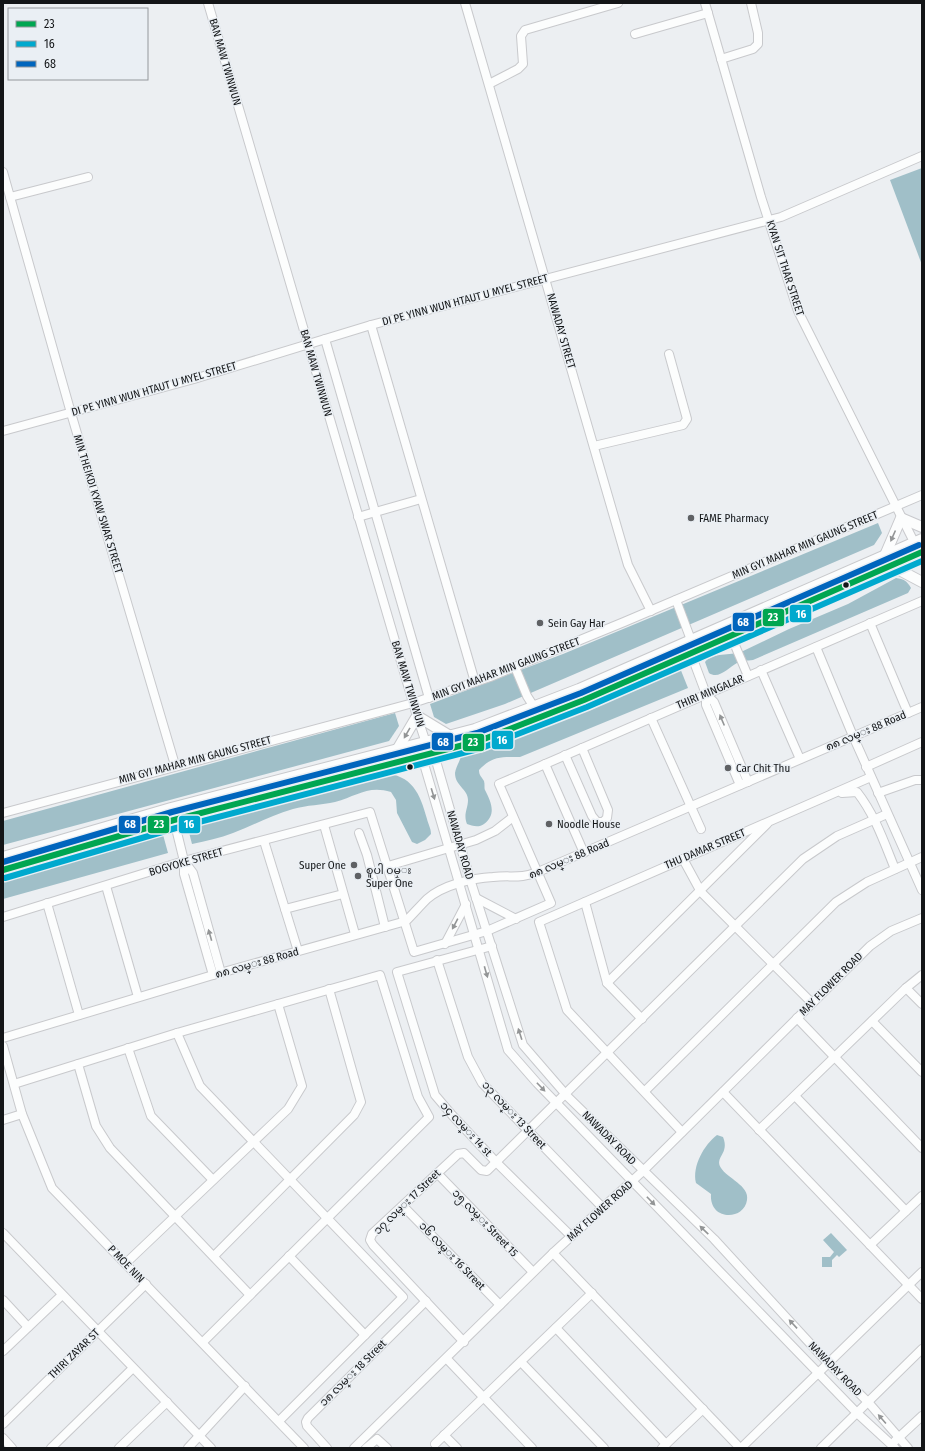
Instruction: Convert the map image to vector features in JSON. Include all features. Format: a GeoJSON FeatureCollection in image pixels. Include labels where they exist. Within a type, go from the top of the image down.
{"type":"FeatureCollection","features":[{"type":"Feature","properties":{"kind":"main road"},"geometry":{"type":"LineString","coordinates":[[886,553],[901,518],[922,527]]}},
{"type":"Feature","properties":{"kind":"main road"},"geometry":{"type":"LineString","coordinates":[[3,857],[171,808],[426,743],[475,729],[534,707],[918,540],[921,556],[890,565],[691,654],[516,728],[479,741],[434,754],[174,820],[3,870]]}},
{"type":"Feature","properties":{"kind":"main road"},"geometry":{"type":"LineString","coordinates":[[890,565],[922,582]]}},
{"type":"Feature","properties":{"kind":"main road"},"geometry":{"type":"LineString","coordinates":[[397,750],[417,716],[450,736]]}},
{"type":"Feature","properties":{"kind":"street","name":"BAN MAW TWINWUN"},"geometry":{"type":"LineString","coordinates":[[208,3],[413,703],[426,743],[434,754]]}},
{"type":"Feature","properties":{"kind":"street","name":"NAWADAY STREET"},"geometry":{"type":"LineString","coordinates":[[465,3],[628,565],[651,611]]}},
{"type":"Feature","properties":{"kind":"street"},"geometry":{"type":"LineString","coordinates":[[488,84],[518,69],[523,64],[521,36],[525,30],[618,3]]}},
{"type":"Feature","properties":{"kind":"street","name":"KYAN SIT THAR STREET"},"geometry":{"type":"LineString","coordinates":[[705,3],[768,220],[798,312],[901,518],[918,540]]}},
{"type":"Feature","properties":{"kind":"street"},"geometry":{"type":"LineString","coordinates":[[721,59],[753,49],[758,44],[758,33],[751,3]]}},
{"type":"Feature","properties":{"kind":"street"},"geometry":{"type":"LineString","coordinates":[[635,34],[708,13]]}},
{"type":"Feature","properties":{"kind":"street","name":"DI PE YINN WUN HTAUT U MYEL STREET"},"geometry":{"type":"LineString","coordinates":[[3,432],[371,325],[781,217],[922,156]]}},
{"type":"Feature","properties":{"kind":"street","name":"MIN THEIKDI KYAW SWAR STREET"},"geometry":{"type":"LineString","coordinates":[[3,172],[71,413],[175,765]]}},
{"type":"Feature","properties":{"kind":"street"},"geometry":{"type":"LineString","coordinates":[[10,196],[88,177]]}},
{"type":"Feature","properties":{"kind":"street"},"geometry":{"type":"LineString","coordinates":[[371,325],[475,682]]}},
{"type":"Feature","properties":{"kind":"street"},"geometry":{"type":"LineString","coordinates":[[324,339],[429,698]]}},
{"type":"Feature","properties":{"kind":"street"},"geometry":{"type":"LineString","coordinates":[[594,446],[683,424],[687,419],[669,354]]}},
{"type":"Feature","properties":{"kind":"street","name":"MIN GYI MAHAR MIN GAUNG STREET"},"geometry":{"type":"LineString","coordinates":[[3,813],[175,765],[413,703],[516,668],[651,611],[677,603],[922,495]]}},
{"type":"Feature","properties":{"kind":"street"},"geometry":{"type":"LineString","coordinates":[[358,517],[421,499]]}},
{"type":"Feature","properties":{"kind":"street","name":"THIRI MINGALAR"},"geometry":{"type":"LineString","coordinates":[[513,817],[499,784],[922,601]]}},
{"type":"Feature","properties":{"kind":"street"},"geometry":{"type":"LineString","coordinates":[[677,603],[691,640]]}},
{"type":"Feature","properties":{"kind":"street"},"geometry":{"type":"LineString","coordinates":[[870,623],[908,712]]}},
{"type":"Feature","properties":{"kind":"street"},"geometry":{"type":"LineString","coordinates":[[731,636],[748,676]]}},
{"type":"Feature","properties":{"kind":"street"},"geometry":{"type":"LineString","coordinates":[[816,647],[866,767],[922,890]]}},
{"type":"Feature","properties":{"kind":"street"},"geometry":{"type":"LineString","coordinates":[[691,654],[706,694],[706,705],[740,785]]}},
{"type":"Feature","properties":{"kind":"street"},"geometry":{"type":"LineString","coordinates":[[516,668],[527,696],[534,707]]}},
{"type":"Feature","properties":{"kind":"street"},"geometry":{"type":"LineString","coordinates":[[761,670],[800,759]]}},
{"type":"Feature","properties":{"kind":"street"},"geometry":{"type":"LineString","coordinates":[[706,694],[714,702],[748,782]]}},
{"type":"Feature","properties":{"kind":"street","name":"၈၈ လမ္း 88 Road"},"geometry":{"type":"LineString","coordinates":[[3,1038],[217,974],[355,934],[406,921],[429,898],[460,882],[470,879],[494,876],[525,877],[922,707]]}},
{"type":"Feature","properties":{"kind":"street"},"geometry":{"type":"LineString","coordinates":[[652,718],[701,829]]}},
{"type":"Feature","properties":{"kind":"street"},"geometry":{"type":"LineString","coordinates":[[722,743],[730,739]]}},
{"type":"Feature","properties":{"kind":"street"},"geometry":{"type":"LineString","coordinates":[[866,767],[922,742]]}},
{"type":"Feature","properties":{"kind":"street"},"geometry":{"type":"LineString","coordinates":[[422,757],[426,743]]}},
{"type":"Feature","properties":{"kind":"street"},"geometry":{"type":"LineString","coordinates":[[565,755],[592,816],[597,822],[603,822],[608,818],[608,810],[582,748]]}},
{"type":"Feature","properties":{"kind":"street","name":"NAWADAY ROAD"},"geometry":{"type":"LineString","coordinates":[[434,754],[470,879],[523,1045],[566,1095],[643,1172],[714,1239],[828,1363],[868,1402],[908,1448]]}},
{"type":"Feature","properties":{"kind":"street","name":"NAWADAY ROAD"},"geometry":{"type":"LineString","coordinates":[[422,757],[480,950],[508,1050],[557,1104],[891,1447]]}},
{"type":"Feature","properties":{"kind":"street"},"geometry":{"type":"LineString","coordinates":[[545,764],[584,852]]}},
{"type":"Feature","properties":{"kind":"street","name":"THU DAMAR STREET"},"geometry":{"type":"LineString","coordinates":[[608,1052],[567,1010],[539,922],[871,778]]}},
{"type":"Feature","properties":{"kind":"street"},"geometry":{"type":"LineString","coordinates":[[878,793],[915,780],[922,780]]}},
{"type":"Feature","properties":{"kind":"street"},"geometry":{"type":"LineString","coordinates":[[834,794],[858,792],[875,820],[895,869]]}},
{"type":"Feature","properties":{"kind":"street"},"geometry":{"type":"LineString","coordinates":[[171,808],[184,861],[193,873],[217,974]]}},
{"type":"Feature","properties":{"kind":"street","name":"BOGYOKE STREET"},"geometry":{"type":"LineString","coordinates":[[3,916],[106,886],[184,861],[370,812],[388,866]]}},
{"type":"Feature","properties":{"kind":"street"},"geometry":{"type":"LineString","coordinates":[[496,1162],[527,1130],[557,1104],[803,859],[837,836],[887,814]]}},
{"type":"Feature","properties":{"kind":"street"},"geometry":{"type":"LineString","coordinates":[[513,817],[551,903],[487,931],[414,952],[406,921],[388,866],[460,845],[495,831],[513,817]]}},
{"type":"Feature","properties":{"kind":"street"},"geometry":{"type":"LineString","coordinates":[[607,983],[701,892],[771,821]]}},
{"type":"Feature","properties":{"kind":"street"},"geometry":{"type":"LineString","coordinates":[[324,825],[355,934]]}},
{"type":"Feature","properties":{"kind":"street"},"geometry":{"type":"LineString","coordinates":[[358,833],[367,855],[385,927]]}},
{"type":"Feature","properties":{"kind":"street"},"geometry":{"type":"LineString","coordinates":[[264,841],[298,951]]}},
{"type":"Feature","properties":{"kind":"street"},"geometry":{"type":"LineString","coordinates":[[645,1091],[836,902],[867,882],[922,857]]}},
{"type":"Feature","properties":{"kind":"street"},"geometry":{"type":"LineString","coordinates":[[683,859],[701,892],[812,1003]]}},
{"type":"Feature","properties":{"kind":"street"},"geometry":{"type":"LineString","coordinates":[[106,886],[138,998]]}},
{"type":"Feature","properties":{"kind":"street"},"geometry":{"type":"LineString","coordinates":[[285,909],[343,894]]}},
{"type":"Feature","properties":{"kind":"street"},"geometry":{"type":"LineString","coordinates":[[476,898],[516,919]]}},
{"type":"Feature","properties":{"kind":"street"},"geometry":{"type":"LineString","coordinates":[[585,902],[607,983],[642,1019]]}},
{"type":"Feature","properties":{"kind":"street"},"geometry":{"type":"LineString","coordinates":[[47,903],[79,1015]]}},
{"type":"Feature","properties":{"kind":"street"},"geometry":{"type":"LineString","coordinates":[[445,944],[466,904]]}},
{"type":"Feature","properties":{"kind":"street","name":"MAY FLOWER ROAD"},"geometry":{"type":"LineString","coordinates":[[354,1448],[447,1359],[533,1272],[643,1172],[870,946],[891,931],[922,918]]}},
{"type":"Feature","properties":{"kind":"street"},"geometry":{"type":"LineString","coordinates":[[437,960],[492,946]]}},
{"type":"Feature","properties":{"kind":"street","name":"၁၄ လမ္း 14 st"},"geometry":{"type":"LineString","coordinates":[[437,960],[397,972],[435,1095],[452,1116],[496,1162],[571,1236]]}},
{"type":"Feature","properties":{"kind":"street","name":"၁၃ လမ္း 13 Street"},"geometry":{"type":"LineString","coordinates":[[437,960],[468,1057],[482,1083],[603,1208]]}},
{"type":"Feature","properties":{"kind":"street"},"geometry":{"type":"LineString","coordinates":[[14,1084],[177,1033],[380,975],[418,1096],[429,1117],[202,1342]]}},
{"type":"Feature","properties":{"kind":"street"},"geometry":{"type":"LineString","coordinates":[[759,1130],[906,988],[922,975]]}},
{"type":"Feature","properties":{"kind":"street"},"geometry":{"type":"LineString","coordinates":[[906,988],[922,1004]]}},
{"type":"Feature","properties":{"kind":"street"},"geometry":{"type":"LineString","coordinates":[[214,1256],[354,1115],[361,1102],[329,989]]}},
{"type":"Feature","properties":{"kind":"street"},"geometry":{"type":"LineString","coordinates":[[126,1263],[288,1109],[302,1086],[278,1004]]}},
{"type":"Feature","properties":{"kind":"street"},"geometry":{"type":"LineString","coordinates":[[797,1018],[922,1148]]}},
{"type":"Feature","properties":{"kind":"street"},"geometry":{"type":"LineString","coordinates":[[872,1021],[922,1072]]}},
{"type":"Feature","properties":{"kind":"street"},"geometry":{"type":"LineString","coordinates":[[177,1033],[200,1086],[403,1297],[279,1421]]}},
{"type":"Feature","properties":{"kind":"street","name":"P MOE NIN"},"geometry":{"type":"LineString","coordinates":[[3,1046],[22,1114],[52,1188],[304,1448]]}},
{"type":"Feature","properties":{"kind":"street"},"geometry":{"type":"LineString","coordinates":[[128,1048],[152,1116],[213,1180]]}},
{"type":"Feature","properties":{"kind":"street"},"geometry":{"type":"LineString","coordinates":[[608,1052],[682,1132]]}},
{"type":"Feature","properties":{"kind":"street"},"geometry":{"type":"LineString","coordinates":[[78,1064],[96,1126],[110,1148],[250,1295]]}},
{"type":"Feature","properties":{"kind":"street"},"geometry":{"type":"LineString","coordinates":[[723,1092],[922,1299]]}},
{"type":"Feature","properties":{"kind":"street"},"geometry":{"type":"LineString","coordinates":[[795,1096],[906,1211]]}},
{"type":"Feature","properties":{"kind":"street"},"geometry":{"type":"LineString","coordinates":[[3,1120],[22,1114]]}},
{"type":"Feature","properties":{"kind":"street","name":"၁၇ လမ္း 17 Street"},"geometry":{"type":"LineString","coordinates":[[464,1342],[370,1240],[372,1234],[437,1173],[461,1153],[464,1153],[487,1172],[496,1162]]}},
{"type":"Feature","properties":{"kind":"street","name":"၁၅ လမ္း Street 15"},"geometry":{"type":"LineString","coordinates":[[437,1173],[533,1272]]}},
{"type":"Feature","properties":{"kind":"street"},"geometry":{"type":"LineString","coordinates":[[870,1245],[922,1196]]}},
{"type":"Feature","properties":{"kind":"street","name":"၁၆ လမ္း 16 Street"},"geometry":{"type":"LineString","coordinates":[[403,1206],[500,1305]]}},
{"type":"Feature","properties":{"kind":"street"},"geometry":{"type":"LineString","coordinates":[[3,1233],[211,1448]]}},
{"type":"Feature","properties":{"kind":"street"},"geometry":{"type":"LineString","coordinates":[[553,1253],[741,1448],[922,1272]]}},
{"type":"Feature","properties":{"kind":"street"},"geometry":{"type":"LineString","coordinates":[[289,1256],[365,1335]]}},
{"type":"Feature","properties":{"kind":"street","name":"THIRI ZAYAR ST"},"geometry":{"type":"LineString","coordinates":[[3,1424],[146,1284]]}},
{"type":"Feature","properties":{"kind":"street"},"geometry":{"type":"LineString","coordinates":[[435,1444],[592,1293]]}},
{"type":"Feature","properties":{"kind":"street"},"geometry":{"type":"LineString","coordinates":[[3,1352],[62,1295]]}},
{"type":"Feature","properties":{"kind":"street"},"geometry":{"type":"LineString","coordinates":[[3,1300],[28,1327]]}},
{"type":"Feature","properties":{"kind":"street","name":"၁၈ လမ္း 18 Street"},"geometry":{"type":"LineString","coordinates":[[327,1448],[307,1426],[306,1422],[308,1418],[426,1301]]}},
{"type":"Feature","properties":{"kind":"street"},"geometry":{"type":"LineString","coordinates":[[556,1328],[664,1446],[703,1409]]}},
{"type":"Feature","properties":{"kind":"street"},"geometry":{"type":"LineString","coordinates":[[821,1448],[922,1349]]}},
{"type":"Feature","properties":{"kind":"street"},"geometry":{"type":"LineString","coordinates":[[447,1359],[532,1448]]}},
{"type":"Feature","properties":{"kind":"street"},"geometry":{"type":"LineString","coordinates":[[521,1362],[604,1448]]}},
{"type":"Feature","properties":{"kind":"street"},"geometry":{"type":"LineString","coordinates":[[51,1448],[133,1368]]}},
{"type":"Feature","properties":{"kind":"street"},"geometry":{"type":"LineString","coordinates":[[188,1448],[200,1437],[245,1386]]}},
{"type":"Feature","properties":{"kind":"street"},"geometry":{"type":"LineString","coordinates":[[119,1448],[167,1402]]}},
{"type":"Feature","properties":{"kind":"street"},"geometry":{"type":"LineString","coordinates":[[891,1447],[898,1438],[922,1416]]}},
{"type":"Feature","properties":{"kind":"street"},"geometry":{"type":"LineString","coordinates":[[444,1435],[458,1448]]}},
{"type":"Feature","properties":{"kind":"street"},"geometry":{"type":"LineString","coordinates":[[3,1438],[12,1448]]}},
{"type":"Feature","properties":{"kind":"street"},"geometry":{"type":"LineString","coordinates":[[366,1448],[377,1438],[387,1448]]}},
{"type":"Feature","properties":{"kind":"water"},"geometry":{"type":"Polygon","coordinates":[[[922,168],[922,265],[890,180],[922,168]]]}},
{"type":"Feature","properties":{"kind":"water"},"geometry":{"type":"Polygon","coordinates":[[[878,523],[882,533],[874,545],[505,704],[446,724],[434,717],[430,704],[563,654],[878,523]]]}},
{"type":"Feature","properties":{"kind":"water"},"geometry":{"type":"Polygon","coordinates":[[[896,578],[905,581],[908,584],[911,588],[908,593],[753,660],[739,662],[720,674],[713,675],[709,673],[705,662],[708,659],[717,655],[741,652],[789,629],[848,604],[896,578]]]}},
{"type":"Feature","properties":{"kind":"water"},"geometry":{"type":"Polygon","coordinates":[[[680,668],[688,688],[520,757],[502,757],[488,762],[479,770],[491,803],[492,812],[488,820],[480,826],[467,824],[465,817],[468,800],[466,793],[457,781],[455,773],[461,755],[473,749],[491,747],[507,742],[680,668]]]}},
{"type":"Feature","properties":{"kind":"water"},"geometry":{"type":"Polygon","coordinates":[[[395,713],[399,726],[389,741],[3,845],[3,821],[395,713]]]}},
{"type":"Feature","properties":{"kind":"water"},"geometry":{"type":"Polygon","coordinates":[[[383,773],[401,777],[413,787],[418,794],[431,832],[425,840],[417,844],[412,842],[397,813],[396,800],[391,792],[376,790],[363,792],[335,802],[293,809],[228,835],[192,844],[187,825],[367,776],[383,773]]]}},
{"type":"Feature","properties":{"kind":"water"},"geometry":{"type":"Polygon","coordinates":[[[162,831],[168,853],[3,899],[3,876],[162,831]]]}},
{"type":"Feature","properties":{"kind":"water"},"geometry":{"type":"Polygon","coordinates":[[[717,1135],[723,1137],[725,1143],[724,1151],[719,1161],[721,1168],[742,1186],[747,1195],[745,1207],[740,1212],[734,1214],[727,1215],[715,1209],[712,1203],[711,1194],[696,1183],[695,1176],[697,1163],[700,1156],[712,1139],[717,1135]]]}},
{"type":"Feature","properties":{"kind":"water"},"geometry":{"type":"Polygon","coordinates":[[[831,1233],[847,1250],[839,1257],[837,1255],[832,1260],[832,1267],[822,1267],[822,1257],[830,1257],[834,1252],[823,1240],[831,1233]]]}},
{"type":"Feature","properties":{"kind":"transit line","name":"68"},"geometry":{"type":"LineString","coordinates":[[3,862],[172,812],[477,733],[581,693],[919,545]]}},
{"type":"Feature","properties":{"kind":"transit line","name":"23"},"geometry":{"type":"LineString","coordinates":[[3,870],[174,820],[479,741],[584,700],[922,552]]}},
{"type":"Feature","properties":{"kind":"transit line","name":"16"},"geometry":{"type":"LineString","coordinates":[[5,878],[176,828],[482,748],[587,707],[922,561]]}},
{"type":"Feature","properties":{"kind":"place","name":"FAME Pharmacy"},"geometry":{"type":"Point","coordinates":[691,518]}},
{"type":"Feature","properties":{"kind":"place","name":"Sein Gay Har"},"geometry":{"type":"Point","coordinates":[540,623]}},
{"type":"Feature","properties":{"kind":"place","name":"Car Chit Thu"},"geometry":{"type":"Point","coordinates":[728,768]}},
{"type":"Feature","properties":{"kind":"place","name":"Noodle House"},"geometry":{"type":"Point","coordinates":[549,824]}},
{"type":"Feature","properties":{"kind":"place","name":"Super One"},"geometry":{"type":"Point","coordinates":[354,865]}},
{"type":"Feature","properties":{"kind":"place","name":"စူပါ ၀မ္း Super One"},"geometry":{"type":"Point","coordinates":[358,876]}}]}
